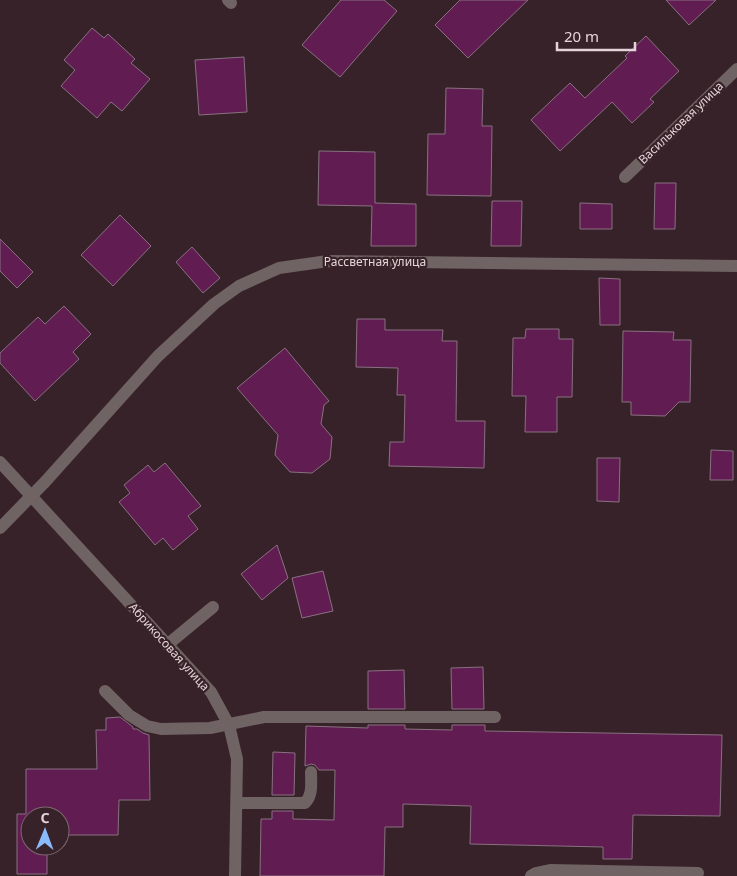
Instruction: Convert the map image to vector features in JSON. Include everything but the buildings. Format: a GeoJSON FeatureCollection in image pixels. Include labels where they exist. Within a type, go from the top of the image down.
{"type":"FeatureCollection","features":[{"type":"Feature","properties":{"kind":"street","name":"Васильковая улица"},"geometry":{"type":"LineString","coordinates":[[625,177],[737,69]]}},
{"type":"Feature","properties":{"kind":"street","name":"Рассветная улица"},"geometry":{"type":"LineString","coordinates":[[0,528],[32,496],[158,356],[193,322],[239,286],[279,268],[328,261],[737,266]]}},
{"type":"Feature","properties":{"kind":"street","name":"Абрикосовая улица"},"geometry":{"type":"LineString","coordinates":[[0,462],[211,692],[229,725],[237,758],[235,876]]}},
{"type":"Feature","properties":{"kind":"street"},"geometry":{"type":"LineString","coordinates":[[167,645],[213,606]]}},
{"type":"Feature","properties":{"kind":"street"},"geometry":{"type":"LineString","coordinates":[[105,691],[129,714],[146,726],[161,729],[210,728],[264,717],[495,717]]}},
{"type":"Feature","properties":{"kind":"street"},"geometry":{"type":"LineString","coordinates":[[237,803],[305,803],[311,793],[311,772]]}},
{"type":"Feature","properties":{"kind":"street"},"geometry":{"type":"LineString","coordinates":[[531,876],[550,870],[698,873]]}}]}
